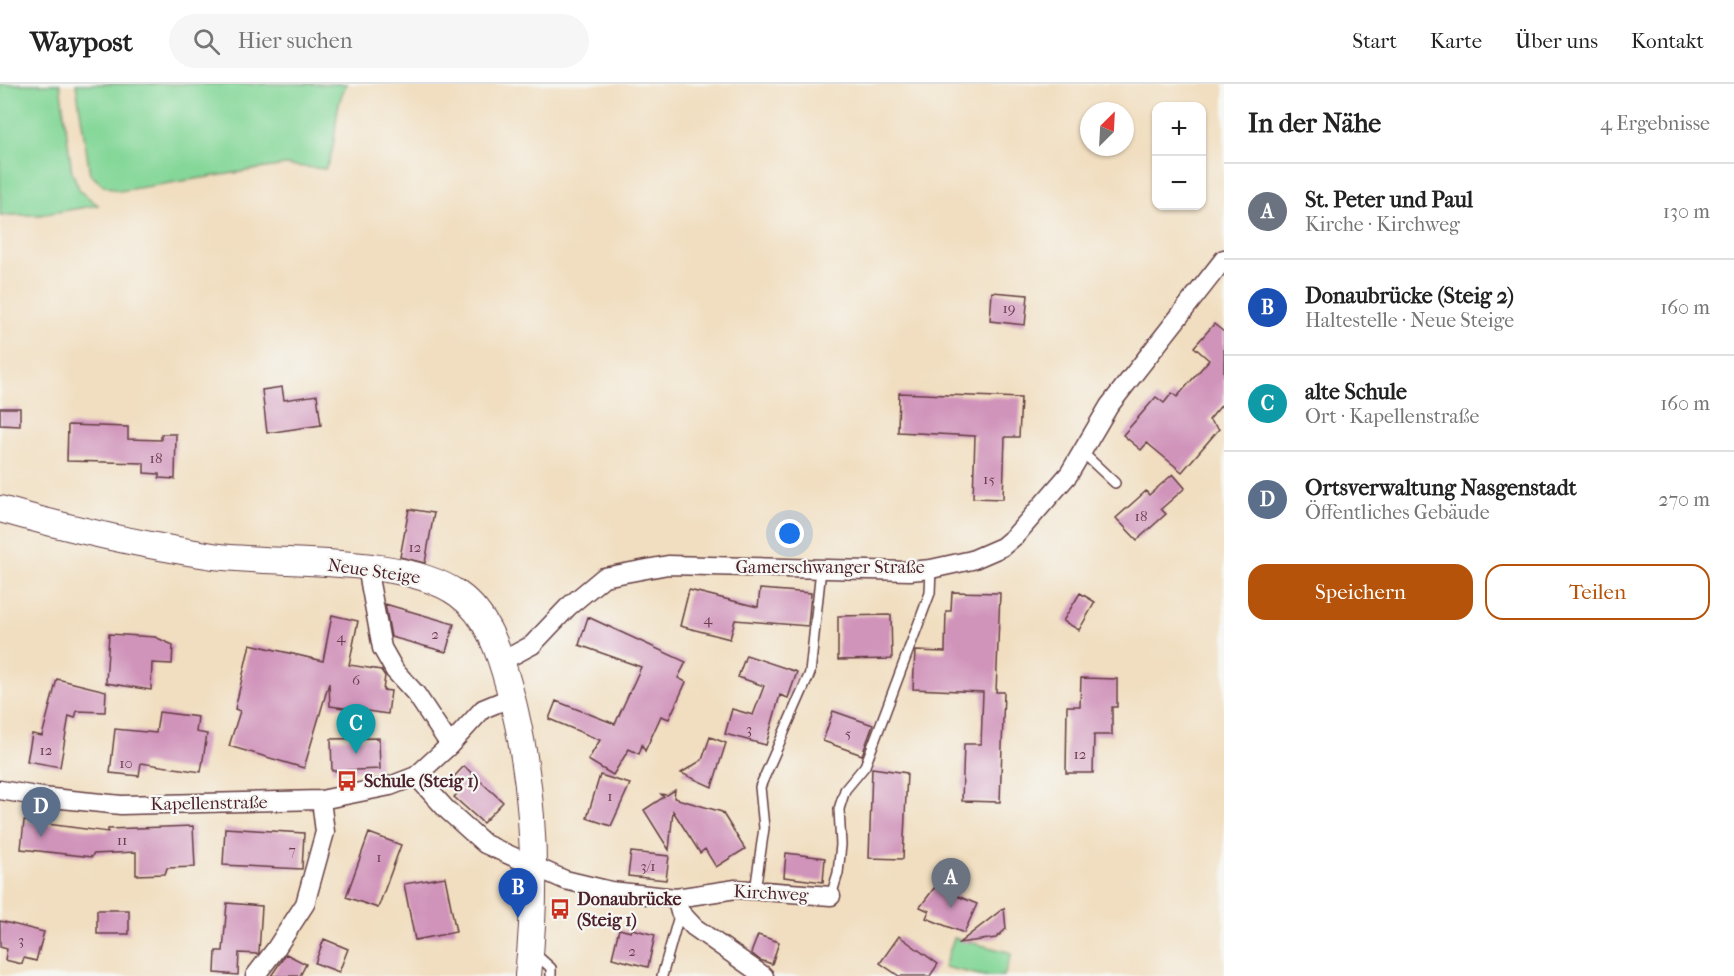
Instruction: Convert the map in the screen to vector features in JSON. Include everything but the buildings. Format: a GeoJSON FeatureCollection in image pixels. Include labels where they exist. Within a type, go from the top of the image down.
{"type":"FeatureCollection","features":[{"type":"Feature","properties":{"kind":"main road","name":"Neue Steige"},"geometry":{"type":"LineString","coordinates":[[0,509],[138,543],[215,556],[368,567],[401,572],[430,579],[458,594],[479,615],[493,638],[502,661],[524,748],[532,818],[534,867],[528,976]]}},
{"type":"Feature","properties":{"kind":"street","name":"Gamerschwanger Straße"},"geometry":{"type":"LineString","coordinates":[[502,661],[532,645],[568,607],[604,578],[668,565],[910,571],[972,560],[1002,547],[1015,536],[1069,474],[1109,406],[1224,258]]}},
{"type":"Feature","properties":{"kind":"street"},"geometry":{"type":"LineString","coordinates":[[368,567],[382,648],[394,671],[416,694],[450,745]]}},
{"type":"Feature","properties":{"kind":"street","name":"Kapellenstraße"},"geometry":{"type":"LineString","coordinates":[[0,790],[121,805],[321,800],[390,786],[416,776],[450,745],[483,709],[512,697]]}},
{"type":"Feature","properties":{"kind":"street"},"geometry":{"type":"LineString","coordinates":[[416,776],[446,809],[485,844],[534,867]]}},
{"type":"Feature","properties":{"kind":"street"},"geometry":{"type":"LineString","coordinates":[[255,976],[305,904],[325,832],[321,800]]}},
{"type":"Feature","properties":{"kind":"street","name":"Kirchweg"},"geometry":{"type":"LineString","coordinates":[[534,867],[565,880],[678,905],[736,889],[831,896]]}},
{"type":"Feature","properties":{"kind":"street"},"geometry":{"type":"LineString","coordinates":[[678,905],[694,927],[764,976]]}},
{"type":"Feature","properties":{"kind":"lane"},"geometry":{"type":"LineString","coordinates":[[1082,452],[1115,483]]}},
{"type":"Feature","properties":{"kind":"lane"},"geometry":{"type":"LineString","coordinates":[[755,891],[764,828],[760,787],[810,673],[821,569]]}},
{"type":"Feature","properties":{"kind":"lane"},"geometry":{"type":"LineString","coordinates":[[831,896],[838,873],[841,845],[839,809],[845,790],[865,766],[879,733],[930,593],[931,569]]}},
{"type":"Feature","properties":{"kind":"lane"},"geometry":{"type":"LineString","coordinates":[[662,976],[678,905]]}},
{"type":"Feature","properties":{"kind":"lane"},"geometry":{"type":"LineString","coordinates":[[531,951],[551,968],[551,976]]}},
{"type":"Feature","properties":{"kind":"green space"},"geometry":{"type":"Polygon","coordinates":[[[0,84],[60,84],[72,172],[80,191],[98,205],[39,215],[0,215],[0,84]]]}},
{"type":"Feature","properties":{"kind":"green space"},"geometry":{"type":"Polygon","coordinates":[[[76,84],[347,84],[339,104],[333,148],[325,169],[285,165],[119,191],[103,185],[90,174],[76,84]]]}},
{"type":"Feature","properties":{"kind":"green space"},"geometry":{"type":"Polygon","coordinates":[[[954,938],[1012,953],[1004,976],[984,976],[944,967],[954,938]]]}},
{"type":"Feature","properties":{"kind":"place","name":"alte Schule"},"geometry":{"type":"Point","coordinates":[356,754]}},
{"type":"Feature","properties":{"kind":"place","name":"Schule (Steig 1)"},"geometry":{"type":"Point","coordinates":[347,781]}},
{"type":"Feature","properties":{"kind":"place","name":"Ortsverwaltung Nasgenstadt"},"geometry":{"type":"Point","coordinates":[41,837]}},
{"type":"Feature","properties":{"kind":"place","name":"St. Peter und Paul"},"geometry":{"type":"Point","coordinates":[951,908]}},
{"type":"Feature","properties":{"kind":"place","name":"Donaubrücke (Steig 1)"},"geometry":{"type":"Point","coordinates":[560,909]}},
{"type":"Feature","properties":{"kind":"place","name":"Donaubrücke (Steig 2)"},"geometry":{"type":"Point","coordinates":[518,918]}}]}
